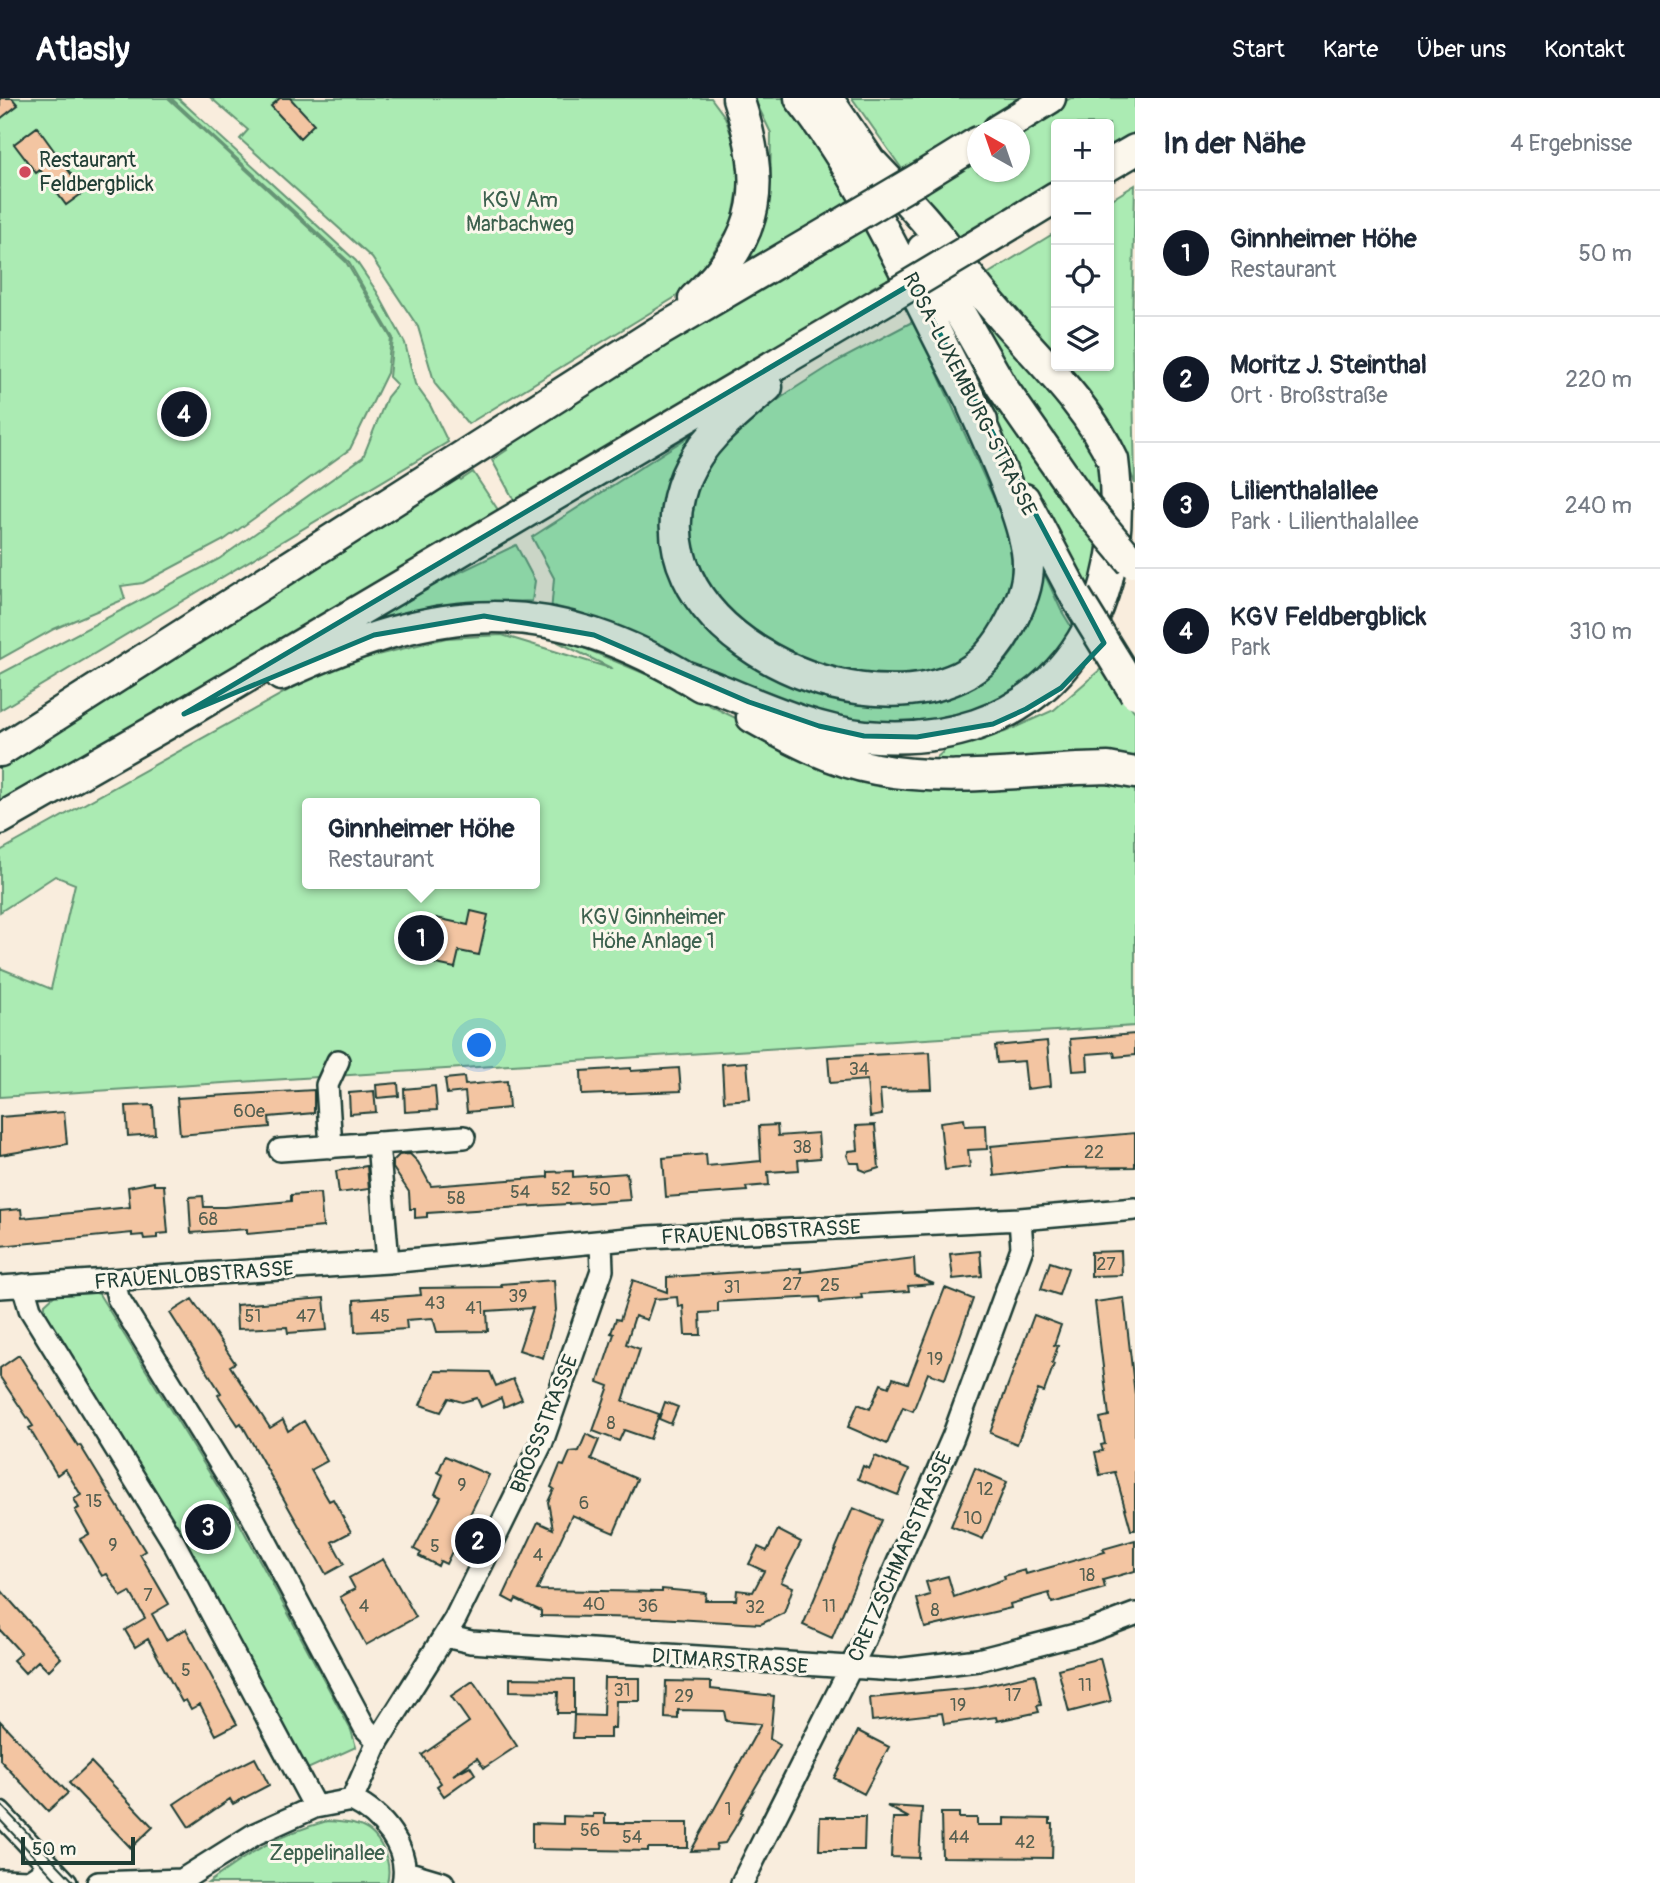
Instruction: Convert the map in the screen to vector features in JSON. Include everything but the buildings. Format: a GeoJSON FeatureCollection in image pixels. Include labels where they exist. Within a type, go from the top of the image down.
{"type":"FeatureCollection","features":[{"type":"Feature","properties":{"kind":"highway"},"geometry":{"type":"LineString","coordinates":[[657,332],[718,277],[751,220],[755,177],[752,141],[738,98]]}},
{"type":"Feature","properties":{"kind":"highway","name":"ROSA-LUXEMBURG-STRASSE"},"geometry":{"type":"LineString","coordinates":[[800,98],[893,244],[973,406],[1076,597],[1135,693]]}},
{"type":"Feature","properties":{"kind":"highway","name":"ROSA-LUXEMBURG-STRASSE"},"geometry":{"type":"LineString","coordinates":[[827,98],[873,164],[1002,387],[1085,506],[1135,565]]}},
{"type":"Feature","properties":{"kind":"highway"},"geometry":{"type":"LineString","coordinates":[[1016,119],[1050,98]]}},
{"type":"Feature","properties":{"kind":"highway"},"geometry":{"type":"LineString","coordinates":[[0,751],[657,332],[967,149]]}},
{"type":"Feature","properties":{"kind":"highway"},"geometry":{"type":"LineString","coordinates":[[1114,162],[1135,150]]}},
{"type":"Feature","properties":{"kind":"highway"},"geometry":{"type":"LineString","coordinates":[[184,715],[354,643],[394,629],[463,617],[519,618],[566,626],[620,645],[684,676],[749,702],[845,732],[917,737],[953,733],[993,724],[1061,688],[1089,662],[1113,631],[1123,610],[1129,591],[1132,538],[1126,495],[1112,458],[1064,388],[995,310],[923,218],[873,164]]}},
{"type":"Feature","properties":{"kind":"highway"},"geometry":{"type":"LineString","coordinates":[[0,819],[184,715],[267,663],[684,421],[1051,200]]}},
{"type":"Feature","properties":{"kind":"highway"},"geometry":{"type":"LineString","coordinates":[[818,341],[718,429],[698,456],[679,501],[678,541],[681,560],[699,599],[717,622],[749,648],[798,672],[858,687],[904,691],[934,686],[961,676],[1002,641],[1024,595],[1028,564],[1007,490],[973,406]]}},
{"type":"Feature","properties":{"kind":"highway"},"geometry":{"type":"LineString","coordinates":[[684,676],[789,737],[831,756],[877,769],[935,774],[1108,768],[1135,773]]}},
{"type":"Feature","properties":{"kind":"street"},"geometry":{"type":"LineString","coordinates":[[331,1147],[327,1085],[338,1061]]}},
{"type":"Feature","properties":{"kind":"street"},"geometry":{"type":"LineString","coordinates":[[280,1150],[464,1137]]}},
{"type":"Feature","properties":{"kind":"street"},"geometry":{"type":"LineString","coordinates":[[378,1143],[388,1262]]}},
{"type":"Feature","properties":{"kind":"street","name":"FRAUENLOBSTRASSE"},"geometry":{"type":"LineString","coordinates":[[0,1287],[388,1262],[648,1237],[1020,1219],[1135,1209]]}},
{"type":"Feature","properties":{"kind":"street","name":"CRETZSCHMARSTRASSE"},"geometry":{"type":"LineString","coordinates":[[743,1883],[851,1670],[953,1437],[1022,1248],[1020,1219]]}},
{"type":"Feature","properties":{"kind":"street","name":"BROSSSTRASSE"},"geometry":{"type":"LineString","coordinates":[[352,1800],[378,1741],[445,1636],[489,1553],[542,1442],[601,1270],[601,1243]]}},
{"type":"Feature","properties":{"kind":"street"},"geometry":{"type":"LineString","coordinates":[[114,1280],[118,1298],[250,1512],[365,1728],[378,1741]]}},
{"type":"Feature","properties":{"kind":"street"},"geometry":{"type":"LineString","coordinates":[[23,1285],[30,1309],[174,1544],[314,1807]]}},
{"type":"Feature","properties":{"kind":"street","name":"DITMARSTRASSE"},"geometry":{"type":"LineString","coordinates":[[445,1636],[471,1642],[895,1671],[978,1660],[1087,1632],[1135,1614]]}},
{"type":"Feature","properties":{"kind":"street"},"geometry":{"type":"LineString","coordinates":[[98,1883],[182,1880],[241,1841],[314,1807],[352,1800],[365,1807],[388,1829],[401,1853],[405,1877],[443,1883]]}},
{"type":"Feature","properties":{"kind":"street"},"geometry":{"type":"LineString","coordinates":[[0,1813],[66,1883]]}},
{"type":"Feature","properties":{"kind":"street"},"geometry":{"type":"LineString","coordinates":[[0,1880],[29,1881],[50,1867]]}},
{"type":"Feature","properties":{"kind":"highlighted area"},"geometry":{"type":"Polygon","coordinates":[[[913,283],[1104,643],[1061,688],[1026,709],[993,724],[917,737],[864,736],[819,726],[749,702],[594,635],[484,616],[374,635],[184,714],[913,283]]]}},
{"type":"Feature","properties":{"kind":"green space"},"geometry":{"type":"Polygon","coordinates":[[[0,98],[168,98],[346,262],[391,338],[387,373],[350,449],[224,540],[143,583],[121,586],[125,599],[54,629],[0,659],[0,98]]]}},
{"type":"Feature","properties":{"kind":"green space"},"geometry":{"type":"Polygon","coordinates":[[[171,98],[178,98],[356,261],[377,292],[405,343],[415,384],[430,405],[448,442],[0,710],[0,674],[219,559],[363,457],[387,397],[397,385],[389,377],[393,338],[348,261],[171,98]]]}},
{"type":"Feature","properties":{"kind":"green space","name":"KGV Am Marbachweg"},"geometry":{"type":"Polygon","coordinates":[[[211,98],[711,98],[725,117],[742,166],[732,223],[704,266],[674,298],[468,424],[435,384],[418,327],[372,258],[240,139],[248,130],[211,98]]]}},
{"type":"Feature","properties":{"kind":"green space"},"geometry":{"type":"Polygon","coordinates":[[[754,98],[788,98],[849,200],[726,280],[756,238],[770,193],[771,133],[754,98]]]}},
{"type":"Feature","properties":{"kind":"green space"},"geometry":{"type":"Polygon","coordinates":[[[852,98],[1034,98],[999,119],[967,119],[967,138],[934,158],[934,150],[902,169],[852,98]]]}},
{"type":"Feature","properties":{"kind":"green space"},"geometry":{"type":"Polygon","coordinates":[[[1071,98],[1135,98],[1135,132],[1114,145],[1114,119],[1051,119],[1051,188],[955,241],[920,195],[967,161],[967,182],[1030,182],[1030,122],[1071,98]]]}},
{"type":"Feature","properties":{"kind":"green space"},"geometry":{"type":"Polygon","coordinates":[[[1135,185],[1132,331],[1135,484],[1127,462],[1060,371],[1114,371],[1114,198],[1135,185]]]}},
{"type":"Feature","properties":{"kind":"green space"},"geometry":{"type":"Polygon","coordinates":[[[865,226],[892,277],[871,288],[875,296],[516,504],[492,460],[507,450],[505,447],[704,319],[865,226]]]}},
{"type":"Feature","properties":{"kind":"green space"},"geometry":{"type":"Polygon","coordinates":[[[1051,235],[1051,360],[981,278],[1051,235]]]}},
{"type":"Feature","properties":{"kind":"green space"},"geometry":{"type":"Polygon","coordinates":[[[964,290],[1065,413],[1097,457],[1121,533],[1018,389],[964,290]]]}},
{"type":"Feature","properties":{"kind":"green space"},"geometry":{"type":"Polygon","coordinates":[[[941,304],[1123,575],[1108,622],[1030,495],[934,308],[941,304]]]}},
{"type":"Feature","properties":{"kind":"green space"},"geometry":{"type":"Polygon","coordinates":[[[914,321],[1003,519],[1012,553],[1011,591],[992,638],[938,675],[848,674],[779,651],[707,591],[689,546],[695,494],[706,468],[725,443],[746,423],[836,362],[914,321]]]}},
{"type":"Feature","properties":{"kind":"green space"},"geometry":{"type":"Polygon","coordinates":[[[696,432],[681,591],[871,702],[935,699],[956,694],[993,673],[1008,658],[1024,631],[1039,562],[1061,610],[1088,654],[1021,704],[903,729],[804,712],[551,613],[554,578],[532,537],[696,432]]]}},
{"type":"Feature","properties":{"kind":"green space"},"geometry":{"type":"Polygon","coordinates":[[[473,472],[500,513],[490,525],[0,803],[0,767],[457,475],[461,480],[473,472]]]}},
{"type":"Feature","properties":{"kind":"green space"},"geometry":{"type":"Polygon","coordinates":[[[516,545],[535,581],[532,601],[436,605],[350,631],[348,626],[516,545]]]}},
{"type":"Feature","properties":{"kind":"green space","name":"KGV Ginnheimer Höhe Anlage 1"},"geometry":{"type":"Polygon","coordinates":[[[502,635],[613,669],[558,642],[560,638],[648,675],[805,752],[1135,782],[1135,1026],[0,1097],[0,968],[51,989],[75,884],[55,876],[0,912],[0,851],[305,681],[357,660],[446,638],[502,635]]]}},
{"type":"Feature","properties":{"kind":"green space"},"geometry":{"type":"Polygon","coordinates":[[[1101,669],[1135,712],[1135,767],[932,769],[937,757],[949,747],[1005,732],[1054,710],[1101,669]]]}},
{"type":"Feature","properties":{"kind":"green space"},"geometry":{"type":"Polygon","coordinates":[[[91,1291],[99,1294],[233,1511],[351,1730],[356,1747],[301,1772],[45,1315],[45,1304],[57,1293],[91,1291]]]}},
{"type":"Feature","properties":{"kind":"green space","name":"Zeppelinallee"},"geometry":{"type":"Polygon","coordinates":[[[327,1821],[353,1824],[371,1833],[386,1856],[387,1883],[208,1883],[264,1846],[293,1832],[327,1821]]]}},
{"type":"Feature","properties":{"kind":"tram line"},"geometry":{"type":"LineString","coordinates":[[0,1804],[75,1883]]}},
{"type":"Feature","properties":{"kind":"tram line"},"geometry":{"type":"LineString","coordinates":[[0,1820],[59,1883]]}},
{"type":"Feature","properties":{"kind":"place","name":"Restaurant Feldbergblick"},"geometry":{"type":"Point","coordinates":[25,172]}},
{"type":"Feature","properties":{"kind":"place","name":"KGV Feldbergblick"},"geometry":{"type":"Point","coordinates":[184,414]}},
{"type":"Feature","properties":{"kind":"place","name":"Ginnheimer Höhe"},"geometry":{"type":"Point","coordinates":[421,938]}},
{"type":"Feature","properties":{"kind":"place","name":"Lilienthalallee"},"geometry":{"type":"Point","coordinates":[208,1527]}},
{"type":"Feature","properties":{"kind":"place","name":"Moritz J. Steinthal"},"geometry":{"type":"Point","coordinates":[478,1541]}}]}
